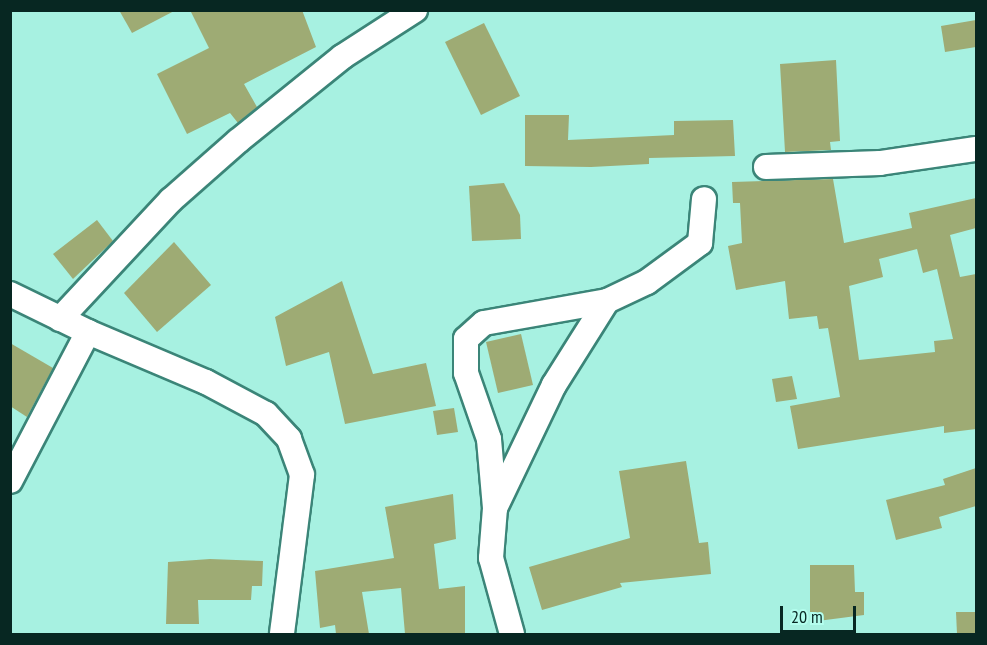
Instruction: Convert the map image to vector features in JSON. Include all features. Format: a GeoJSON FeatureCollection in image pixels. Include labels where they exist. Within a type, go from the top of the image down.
{"type":"FeatureCollection","features":[{"type":"Feature","properties":{"kind":"street"},"geometry":{"type":"LineString","coordinates":[[60,319],[171,201],[238,141],[342,57],[415,10]]}},
{"type":"Feature","properties":{"kind":"street"},"geometry":{"type":"LineString","coordinates":[[766,167],[880,163],[976,149]]}},
{"type":"Feature","properties":{"kind":"street"},"geometry":{"type":"LineString","coordinates":[[512,634],[491,558],[495,508],[489,439],[466,373],[466,339],[484,324],[607,301],[647,282],[700,243],[704,199]]}},
{"type":"Feature","properties":{"kind":"street"},"geometry":{"type":"LineString","coordinates":[[10,294],[88,332],[206,382],[266,414],[289,439],[302,475],[282,634]]}},
{"type":"Feature","properties":{"kind":"street"},"geometry":{"type":"LineString","coordinates":[[495,508],[554,385],[607,301]]}},
{"type":"Feature","properties":{"kind":"street"},"geometry":{"type":"LineString","coordinates":[[10,481],[88,332]]}},
{"type":"Feature","properties":{"kind":"building"},"geometry":{"type":"Polygon","coordinates":[[[119,10],[176,10],[132,33],[119,10]]]}},
{"type":"Feature","properties":{"kind":"building"},"geometry":{"type":"Polygon","coordinates":[[[190,10],[302,10],[316,47],[244,84],[257,107],[238,123],[230,113],[187,134],[157,74],[209,48],[190,10]]]}},
{"type":"Feature","properties":{"kind":"building"},"geometry":{"type":"Polygon","coordinates":[[[976,20],[976,47],[945,52],[941,26],[976,20]]]}},
{"type":"Feature","properties":{"kind":"building"},"geometry":{"type":"Polygon","coordinates":[[[484,23],[520,96],[481,115],[445,42],[484,23]]]}},
{"type":"Feature","properties":{"kind":"building"},"geometry":{"type":"Polygon","coordinates":[[[836,60],[840,141],[830,142],[831,150],[785,152],[780,64],[836,60]]]}},
{"type":"Feature","properties":{"kind":"building"},"geometry":{"type":"Polygon","coordinates":[[[525,115],[569,115],[568,140],[674,135],[674,121],[733,120],[735,156],[649,158],[649,164],[591,167],[525,166],[525,115]]]}},
{"type":"Feature","properties":{"kind":"building"},"geometry":{"type":"Polygon","coordinates":[[[833,179],[844,243],[912,228],[909,213],[976,198],[976,228],[950,235],[960,277],[976,274],[976,429],[944,433],[944,426],[798,449],[790,406],[840,397],[828,328],[819,329],[817,316],[789,319],[785,281],[736,290],[728,246],[742,243],[740,203],[733,203],[732,182],[833,179]],[[917,249],[879,259],[883,277],[849,286],[859,360],[935,352],[934,341],[953,339],[937,269],[923,273],[917,249]]]}},
{"type":"Feature","properties":{"kind":"building"},"geometry":{"type":"Polygon","coordinates":[[[504,183],[520,215],[521,239],[472,241],[469,186],[504,183]]]}},
{"type":"Feature","properties":{"kind":"building"},"geometry":{"type":"Polygon","coordinates":[[[97,220],[113,241],[73,279],[53,254],[97,220]]]}},
{"type":"Feature","properties":{"kind":"building"},"geometry":{"type":"Polygon","coordinates":[[[174,242],[211,285],[157,332],[124,293],[174,242]]]}},
{"type":"Feature","properties":{"kind":"building"},"geometry":{"type":"Polygon","coordinates":[[[342,281],[373,374],[426,363],[436,406],[345,424],[329,352],[286,366],[275,317],[342,281]]]}},
{"type":"Feature","properties":{"kind":"building"},"geometry":{"type":"Polygon","coordinates":[[[521,334],[533,385],[498,393],[486,342],[521,334]]]}},
{"type":"Feature","properties":{"kind":"building"},"geometry":{"type":"Polygon","coordinates":[[[10,343],[53,368],[27,417],[10,406],[10,343]]]}},
{"type":"Feature","properties":{"kind":"building"},"geometry":{"type":"Polygon","coordinates":[[[792,376],[797,399],[776,402],[772,379],[792,376]]]}},
{"type":"Feature","properties":{"kind":"building"},"geometry":{"type":"Polygon","coordinates":[[[454,408],[458,432],[437,435],[433,411],[454,408]]]}},
{"type":"Feature","properties":{"kind":"building"},"geometry":{"type":"Polygon","coordinates":[[[686,461],[699,543],[708,542],[711,574],[620,583],[622,587],[542,610],[529,567],[630,538],[619,471],[686,461]]]}},
{"type":"Feature","properties":{"kind":"building"},"geometry":{"type":"Polygon","coordinates":[[[976,468],[976,506],[939,517],[942,528],[896,540],[886,500],[945,485],[943,479],[976,468]]]}},
{"type":"Feature","properties":{"kind":"building"},"geometry":{"type":"Polygon","coordinates":[[[453,494],[456,539],[434,544],[439,589],[465,586],[465,634],[405,634],[401,588],[362,592],[369,634],[336,634],[335,625],[320,628],[315,571],[394,558],[385,507],[453,494]]]}},
{"type":"Feature","properties":{"kind":"building"},"geometry":{"type":"Polygon","coordinates":[[[210,559],[263,561],[262,586],[252,586],[251,600],[198,600],[199,624],[166,624],[168,562],[210,559]]]}},
{"type":"Feature","properties":{"kind":"building"},"geometry":{"type":"Polygon","coordinates":[[[810,565],[854,565],[855,592],[864,592],[864,615],[810,622],[810,565]]]}},
{"type":"Feature","properties":{"kind":"building"},"geometry":{"type":"Polygon","coordinates":[[[956,612],[976,612],[976,634],[957,634],[956,612]]]}}]}
